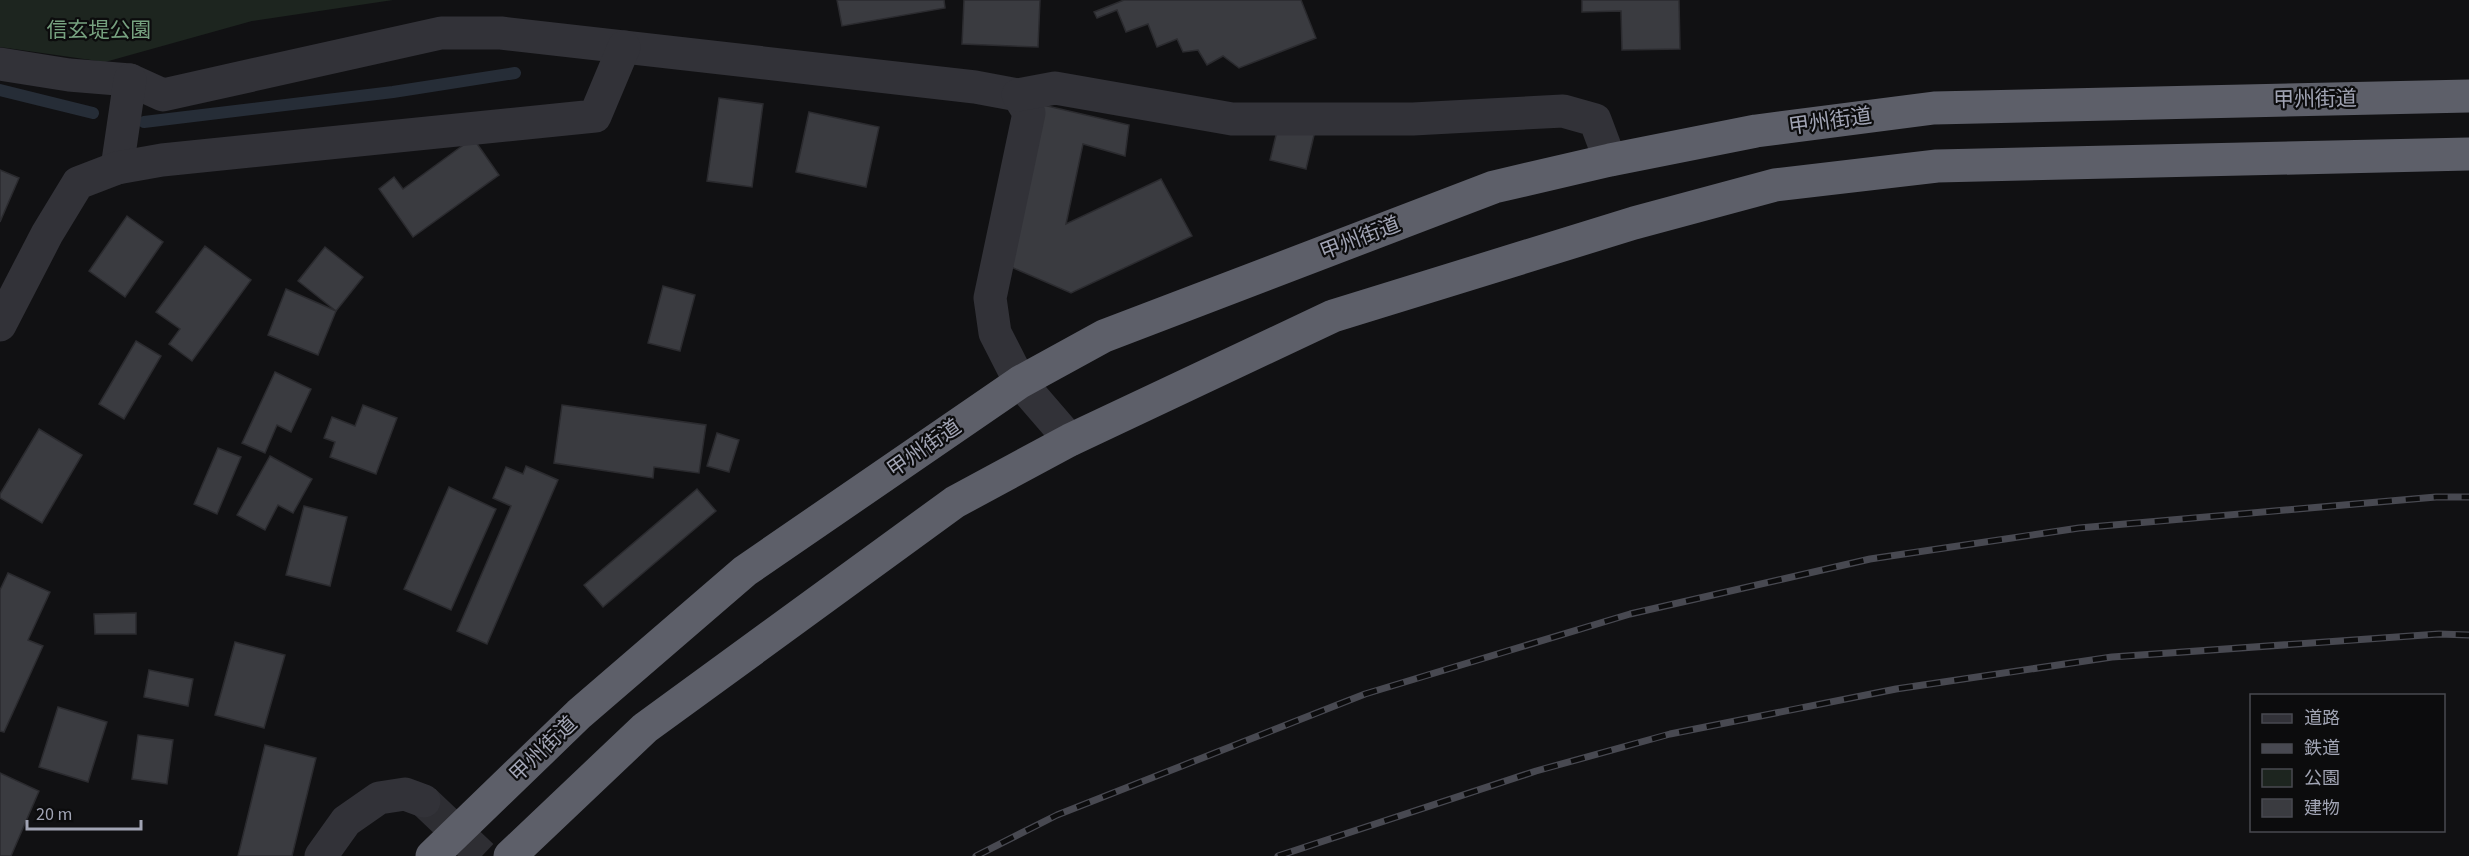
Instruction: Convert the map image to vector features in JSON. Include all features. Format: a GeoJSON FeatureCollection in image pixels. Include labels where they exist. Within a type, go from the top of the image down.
{"type":"FeatureCollection","features":[{"type":"Feature","properties":{"kind":"highway","name":"甲州街道"},"geometry":{"type":"LineString","coordinates":[[432,856],[579,714],[745,571],[1020,382],[1104,336],[1494,187],[1610,160],[1756,131],[1934,108],[2469,96]]}},
{"type":"Feature","properties":{"kind":"highway"},"geometry":{"type":"LineString","coordinates":[[510,856],[645,728],[956,502],[1070,440],[1333,316],[1634,223],[1775,185],[1937,166],[2469,153]]}},
{"type":"Feature","properties":{"kind":"street"},"geometry":{"type":"LineString","coordinates":[[0,64],[69,75],[130,80],[163,95],[441,33],[501,33],[975,87],[1018,95],[1055,88],[1232,119],[1413,119],[1563,111],[1595,120],[1610,160]]}},
{"type":"Feature","properties":{"kind":"street"},"geometry":{"type":"LineString","coordinates":[[0,325],[47,234],[78,183],[117,168],[162,160],[595,116],[624,47]]}},
{"type":"Feature","properties":{"kind":"street"},"geometry":{"type":"LineString","coordinates":[[117,168],[130,80]]}},
{"type":"Feature","properties":{"kind":"street"},"geometry":{"type":"LineString","coordinates":[[1018,95],[1029,113],[990,298],[995,333],[1020,382],[1070,440]]}},
{"type":"Feature","properties":{"kind":"street"},"geometry":{"type":"LineString","coordinates":[[321,856],[346,821],[379,798],[405,794],[424,801]]}},
{"type":"Feature","properties":{"kind":"green space","name":"信玄堤公園"},"geometry":{"type":"Polygon","coordinates":[[[0,0],[393,0],[252,21],[105,62],[0,47],[0,0]]]}},
{"type":"Feature","properties":{"kind":"building"},"geometry":{"type":"Polygon","coordinates":[[[837,0],[944,0],[945,8],[842,26],[837,0]]]}},
{"type":"Feature","properties":{"kind":"building"},"geometry":{"type":"Polygon","coordinates":[[[964,0],[1040,0],[1038,47],[962,44],[964,0]]]}},
{"type":"Feature","properties":{"kind":"building"},"geometry":{"type":"Polygon","coordinates":[[[1124,0],[1301,0],[1316,38],[1239,68],[1223,56],[1207,65],[1198,50],[1183,52],[1177,39],[1157,47],[1148,24],[1126,32],[1117,10],[1097,18],[1094,12],[1124,0]]]}},
{"type":"Feature","properties":{"kind":"building"},"geometry":{"type":"Polygon","coordinates":[[[1582,0],[1679,0],[1680,49],[1622,50],[1621,11],[1582,12],[1582,0]]]}},
{"type":"Feature","properties":{"kind":"building"},"geometry":{"type":"Polygon","coordinates":[[[719,98],[763,104],[752,187],[707,181],[719,98]]]}},
{"type":"Feature","properties":{"kind":"building"},"geometry":{"type":"Polygon","coordinates":[[[1043,105],[1129,125],[1125,156],[1083,144],[1066,224],[1161,179],[1192,236],[1071,293],[1011,267],[1043,105]]]}},
{"type":"Feature","properties":{"kind":"building"},"geometry":{"type":"Polygon","coordinates":[[[809,112],[879,127],[866,187],[796,172],[809,112]]]}},
{"type":"Feature","properties":{"kind":"building"},"geometry":{"type":"Polygon","coordinates":[[[1279,123],[1315,131],[1306,169],[1270,160],[1279,123]]]}},
{"type":"Feature","properties":{"kind":"building"},"geometry":{"type":"Polygon","coordinates":[[[473,138],[499,175],[413,237],[379,189],[394,177],[403,189],[473,138]]]}},
{"type":"Feature","properties":{"kind":"building"},"geometry":{"type":"Polygon","coordinates":[[[0,170],[19,178],[0,222],[0,170]]]}},
{"type":"Feature","properties":{"kind":"building"},"geometry":{"type":"Polygon","coordinates":[[[127,216],[163,242],[125,297],[89,271],[127,216]]]}},
{"type":"Feature","properties":{"kind":"building"},"geometry":{"type":"Polygon","coordinates":[[[205,246],[251,280],[192,361],[169,344],[180,329],[156,312],[205,246]]]}},
{"type":"Feature","properties":{"kind":"building"},"geometry":{"type":"Polygon","coordinates":[[[325,247],[363,277],[336,311],[298,281],[325,247]]]}},
{"type":"Feature","properties":{"kind":"building"},"geometry":{"type":"Polygon","coordinates":[[[663,286],[695,295],[680,351],[648,343],[663,286]]]}},
{"type":"Feature","properties":{"kind":"building"},"geometry":{"type":"Polygon","coordinates":[[[286,289],[336,311],[318,355],[268,335],[286,289]]]}},
{"type":"Feature","properties":{"kind":"building"},"geometry":{"type":"Polygon","coordinates":[[[136,341],[161,356],[124,419],[99,404],[136,341]]]}},
{"type":"Feature","properties":{"kind":"building"},"geometry":{"type":"Polygon","coordinates":[[[275,372],[311,389],[291,432],[277,425],[265,453],[242,443],[275,372]]]}},
{"type":"Feature","properties":{"kind":"building"},"geometry":{"type":"Polygon","coordinates":[[[363,405],[397,418],[376,474],[330,457],[335,442],[324,438],[332,417],[355,426],[363,405]]]}},
{"type":"Feature","properties":{"kind":"building"},"geometry":{"type":"Polygon","coordinates":[[[562,405],[706,425],[699,473],[654,467],[653,478],[554,463],[562,405]]]}},
{"type":"Feature","properties":{"kind":"building"},"geometry":{"type":"Polygon","coordinates":[[[39,429],[82,455],[42,523],[0,498],[0,494],[39,429]]]}},
{"type":"Feature","properties":{"kind":"building"},"geometry":{"type":"Polygon","coordinates":[[[717,433],[739,440],[729,472],[707,466],[717,433]]]}},
{"type":"Feature","properties":{"kind":"building"},"geometry":{"type":"Polygon","coordinates":[[[218,448],[241,457],[217,514],[194,504],[218,448]]]}},
{"type":"Feature","properties":{"kind":"building"},"geometry":{"type":"Polygon","coordinates":[[[270,456],[312,479],[293,513],[278,505],[265,530],[237,515],[270,456]]]}},
{"type":"Feature","properties":{"kind":"building"},"geometry":{"type":"Polygon","coordinates":[[[526,466],[558,480],[487,644],[457,631],[511,506],[493,498],[506,467],[523,474],[526,466]]]}},
{"type":"Feature","properties":{"kind":"building"},"geometry":{"type":"Polygon","coordinates":[[[449,487],[496,509],[451,610],[404,589],[449,487]]]}},
{"type":"Feature","properties":{"kind":"building"},"geometry":{"type":"Polygon","coordinates":[[[697,489],[716,511],[603,607],[584,585],[697,489]]]}},
{"type":"Feature","properties":{"kind":"building"},"geometry":{"type":"Polygon","coordinates":[[[304,506],[347,517],[330,586],[286,575],[304,506]]]}},
{"type":"Feature","properties":{"kind":"building"},"geometry":{"type":"Polygon","coordinates":[[[8,573],[50,592],[28,640],[43,646],[4,732],[0,731],[0,590],[8,573]]]}},
{"type":"Feature","properties":{"kind":"building"},"geometry":{"type":"Polygon","coordinates":[[[136,613],[136,634],[95,634],[94,614],[136,613]]]}},
{"type":"Feature","properties":{"kind":"building"},"geometry":{"type":"Polygon","coordinates":[[[235,642],[285,655],[264,728],[215,715],[235,642]]]}},
{"type":"Feature","properties":{"kind":"building"},"geometry":{"type":"Polygon","coordinates":[[[149,670],[193,679],[188,706],[144,697],[149,670]]]}},
{"type":"Feature","properties":{"kind":"building"},"geometry":{"type":"Polygon","coordinates":[[[58,707],[107,722],[88,782],[39,767],[58,707]]]}},
{"type":"Feature","properties":{"kind":"building"},"geometry":{"type":"Polygon","coordinates":[[[138,735],[173,740],[167,784],[132,779],[138,735]]]}},
{"type":"Feature","properties":{"kind":"building"},"geometry":{"type":"Polygon","coordinates":[[[265,745],[316,758],[292,856],[238,856],[265,745]]]}},
{"type":"Feature","properties":{"kind":"building"},"geometry":{"type":"Polygon","coordinates":[[[0,773],[39,791],[11,856],[0,856],[0,773]]]}},
{"type":"Feature","properties":{"kind":"waterway"},"geometry":{"type":"LineString","coordinates":[[144,122],[393,92],[515,73]]}},
{"type":"Feature","properties":{"kind":"waterway"},"geometry":{"type":"LineString","coordinates":[[0,90],[93,113]]}},
{"type":"Feature","properties":{"kind":"tunnel"},"geometry":{"type":"LineString","coordinates":[[424,801],[482,856]]}},
{"type":"Feature","properties":{"kind":"railway"},"geometry":{"type":"LineString","coordinates":[[976,856],[1057,815],[1365,694],[1630,614],[1870,559],[2079,528],[2436,497],[2469,497]]}},
{"type":"Feature","properties":{"kind":"railway"},"geometry":{"type":"LineString","coordinates":[[1278,856],[1536,771],[1670,734],[1896,689],[2112,657],[2439,634],[2469,635]]}}]}
